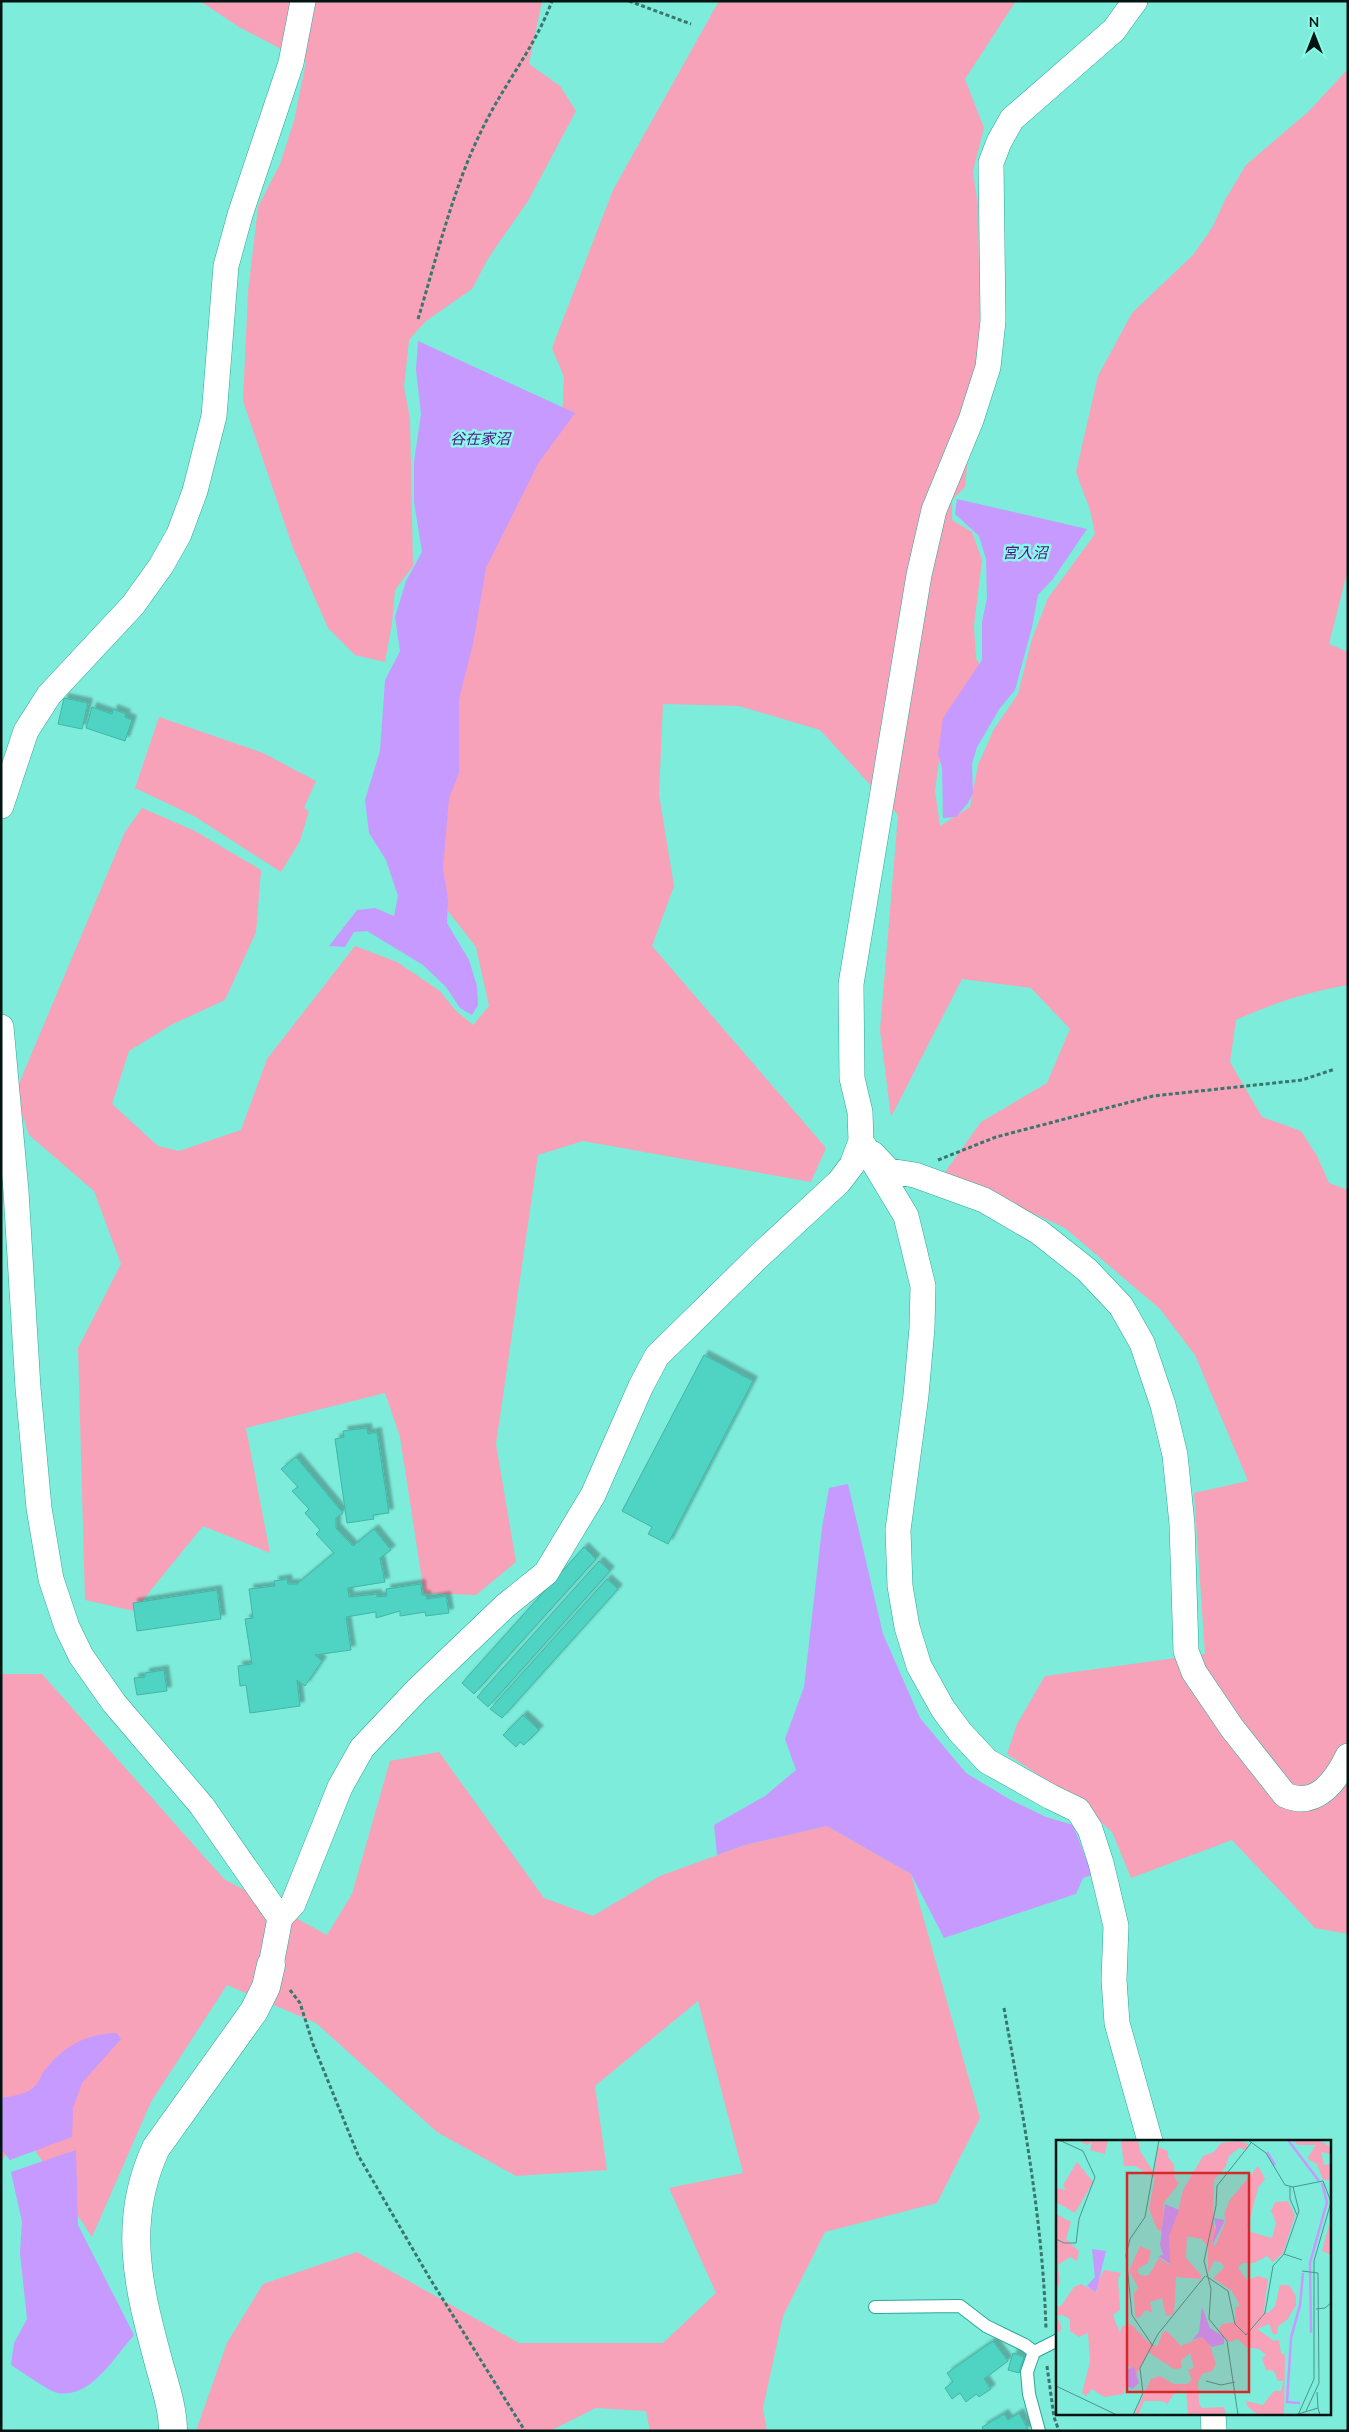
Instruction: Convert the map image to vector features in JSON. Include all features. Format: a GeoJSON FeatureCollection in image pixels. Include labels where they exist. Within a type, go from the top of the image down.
{"type":"FeatureCollection","features":[{"type":"Feature","properties":{"kind":"street"},"geometry":{"type":"LineString","coordinates":[[1,806],[26,731],[49,695],[133,606],[161,566],[179,534],[195,491],[214,416],[226,266],[240,215],[291,63],[303,1]]}},
{"type":"Feature","properties":{"kind":"street"},"geometry":{"type":"LineString","coordinates":[[174,2431],[136,2260],[137,2203],[145,2170],[156,2148],[254,2011],[266,1987],[272,1965],[280,1918],[293,1904],[340,1787],[362,1748],[417,1690],[506,1606],[546,1573],[593,1495],[641,1386],[657,1356],[759,1256],[839,1182],[852,1165],[861,1141],[860,1112],[852,1078],[851,984],[919,575],[934,510],[971,420],[988,367],[993,321],[991,163],[999,142],[1012,119],[1114,30],[1135,1]]}},
{"type":"Feature","properties":{"kind":"street"},"geometry":{"type":"LineString","coordinates":[[1,1026],[16,1191],[28,1397],[39,1508],[51,1579],[67,1627],[81,1656],[114,1704],[202,1806],[280,1918]]}},
{"type":"Feature","properties":{"kind":"street"},"geometry":{"type":"LineString","coordinates":[[861,1141],[889,1171],[915,1175],[984,1200],[1039,1232],[1087,1270],[1121,1306],[1142,1343],[1163,1405],[1174,1455],[1182,1524],[1186,1651],[1194,1672],[1232,1728],[1285,1795],[1294,1800],[1313,1798],[1328,1788],[1340,1772],[1348,1756]]}},
{"type":"Feature","properties":{"kind":"street"},"geometry":{"type":"LineString","coordinates":[[861,1141],[906,1216],[923,1286],[922,1328],[917,1385],[898,1530],[900,1586],[907,1627],[919,1666],[943,1709],[960,1732],[988,1761],[1078,1810],[1090,1829],[1102,1863],[1116,1926],[1114,1980],[1117,2023],[1150,2140]]}},
{"type":"Feature","properties":{"kind":"street"},"geometry":{"type":"LineString","coordinates":[[1213,2414],[1214,2431]]}},
{"type":"Feature","properties":{"kind":"lane"},"geometry":{"type":"LineString","coordinates":[[875,2307],[960,2306],[986,2326],[1034,2352]]}},
{"type":"Feature","properties":{"kind":"lane"},"geometry":{"type":"LineString","coordinates":[[1039,2431],[1029,2394],[1027,2372],[1034,2352],[1052,2342]]}},
{"type":"Feature","properties":{"kind":"path"},"geometry":{"type":"LineString","coordinates":[[418,319],[458,184],[490,115],[541,30],[552,1]]}},
{"type":"Feature","properties":{"kind":"path"},"geometry":{"type":"LineString","coordinates":[[629,1],[691,24]]}},
{"type":"Feature","properties":{"kind":"path"},"geometry":{"type":"LineString","coordinates":[[915,1175],[935,1161],[996,1137],[1153,1096],[1302,1080],[1335,1069]]}},
{"type":"Feature","properties":{"kind":"path"},"geometry":{"type":"LineString","coordinates":[[272,1965],[300,2003],[313,2044],[358,2155],[428,2277],[525,2431]]}},
{"type":"Feature","properties":{"kind":"path"},"geometry":{"type":"LineString","coordinates":[[1004,2008],[1027,2136],[1052,2342],[1048,2380],[1059,2431]]}},
{"type":"Feature","properties":{"kind":"shaded area"},"geometry":{"type":"Polygon","coordinates":[[[200,1],[542,1],[529,64],[560,86],[576,111],[528,201],[489,257],[472,289],[426,321],[409,340],[404,387],[410,419],[413,566],[395,590],[392,623],[385,662],[355,655],[328,628],[293,548],[243,401],[248,292],[258,207],[280,164],[294,121],[306,62],[239,27],[200,1]]]}},
{"type":"Feature","properties":{"kind":"shaded area"},"geometry":{"type":"Polygon","coordinates":[[[719,1],[1016,1],[965,79],[984,128],[973,171],[978,206],[980,333],[965,487],[952,500],[952,520],[972,532],[982,560],[974,626],[976,658],[988,681],[940,753],[935,791],[940,826],[970,807],[978,765],[994,729],[1018,694],[1032,639],[1048,598],[1095,534],[1090,510],[1076,472],[1098,376],[1132,313],[1193,255],[1212,228],[1225,200],[1246,165],[1308,112],[1348,69],[1348,569],[1329,644],[1348,652],[1348,985],[1291,999],[1263,1008],[1236,1020],[1230,1062],[1262,1117],[1301,1131],[1317,1156],[1329,1183],[1348,1190],[1348,1934],[1315,1928],[1232,1840],[1131,1878],[1112,1832],[1075,1799],[1007,1754],[1017,1724],[1045,1676],[1205,1654],[1194,1493],[1248,1481],[1195,1355],[1160,1309],[1065,1228],[945,1172],[981,1122],[1047,1083],[1070,1029],[1031,988],[962,979],[891,1117],[880,1030],[898,815],[820,730],[739,706],[663,704],[659,795],[674,886],[652,946],[826,1148],[811,1182],[583,1141],[538,1155],[496,1444],[516,1562],[476,1595],[424,1593],[400,1437],[385,1393],[246,1428],[270,1553],[203,1526],[134,1611],[85,1600],[78,1348],[121,1264],[94,1191],[29,1135],[15,1093],[125,832],[142,808],[195,831],[261,870],[256,932],[225,1000],[171,1025],[129,1051],[112,1104],[158,1146],[179,1151],[241,1130],[267,1059],[355,946],[397,962],[440,991],[455,1010],[473,1025],[489,1006],[476,947],[444,906],[437,861],[471,559],[562,420],[564,377],[552,348],[613,190],[719,1]]]}},
{"type":"Feature","properties":{"kind":"shaded area"},"geometry":{"type":"Polygon","coordinates":[[[159,717],[263,753],[316,781],[304,808],[309,811],[300,841],[281,872],[194,816],[135,788],[159,717]]]}},
{"type":"Feature","properties":{"kind":"shaded area"},"geometry":{"type":"Polygon","coordinates":[[[1,1674],[42,1674],[224,1879],[327,1935],[352,1894],[390,1761],[439,1752],[544,1898],[593,1916],[660,1876],[745,1845],[827,1826],[911,1874],[980,2118],[937,2203],[825,2232],[783,2316],[763,2408],[767,2431],[650,2431],[646,2411],[596,2408],[550,2431],[196,2431],[227,2343],[263,2284],[357,2252],[519,2343],[663,2343],[716,2293],[669,2188],[743,2173],[698,2001],[595,2086],[607,2170],[516,2176],[437,2132],[316,2023],[227,1985],[151,2102],[92,2237],[21,2129],[1,2162],[1,1674]]]}},
{"type":"Feature","properties":{"kind":"water","name":"谷在家沼"},"geometry":{"type":"Polygon","coordinates":[[[418,341],[575,413],[539,462],[486,568],[473,644],[459,699],[459,773],[449,798],[443,868],[448,900],[447,923],[469,960],[477,986],[478,1005],[472,1015],[460,1008],[446,987],[423,965],[367,931],[354,932],[345,947],[329,946],[357,910],[375,908],[394,916],[398,896],[386,860],[369,833],[365,800],[380,751],[385,680],[400,651],[395,617],[406,581],[422,552],[414,502],[414,462],[421,414],[416,370],[418,341]]]}},
{"type":"Feature","properties":{"kind":"water","name":"宮入沼"},"geometry":{"type":"Polygon","coordinates":[[[957,499],[1087,529],[1053,579],[1038,595],[1032,627],[1015,690],[1000,708],[977,747],[972,764],[973,793],[968,803],[956,817],[943,818],[942,768],[938,754],[943,718],[982,660],[982,622],[987,598],[986,559],[979,536],[955,514],[957,499]]]}},
{"type":"Feature","properties":{"kind":"water"},"geometry":{"type":"Polygon","coordinates":[[[848,1484],[883,1634],[920,1718],[966,1773],[1009,1799],[1046,1817],[1073,1825],[1092,1875],[1083,1878],[1076,1894],[944,1938],[911,1874],[827,1826],[745,1845],[717,1855],[714,1825],[765,1796],[796,1770],[785,1739],[804,1687],[822,1528],[829,1488],[848,1484]]]}},
{"type":"Feature","properties":{"kind":"water"},"geometry":{"type":"Polygon","coordinates":[[[117,2033],[121,2039],[82,2083],[73,2108],[72,2137],[10,2160],[1,2149],[1,2098],[19,2095],[31,2090],[44,2071],[67,2048],[95,2036],[117,2033]]]}},
{"type":"Feature","properties":{"kind":"water"},"geometry":{"type":"Polygon","coordinates":[[[76,2150],[78,2225],[134,2335],[92,2383],[70,2393],[58,2393],[41,2385],[11,2365],[14,2343],[27,2319],[20,2253],[22,2222],[11,2172],[76,2150]]]}},
{"type":"Feature","properties":{"kind":"building"},"geometry":{"type":"Polygon","coordinates":[[[64,698],[88,703],[82,729],[58,724],[64,698]]]}},
{"type":"Feature","properties":{"kind":"building"},"geometry":{"type":"Polygon","coordinates":[[[92,707],[112,714],[113,709],[126,714],[125,717],[132,720],[125,741],[86,728],[92,707]]]}},
{"type":"Feature","properties":{"kind":"building"},"geometry":{"type":"Polygon","coordinates":[[[704,1355],[753,1381],[668,1544],[648,1534],[652,1527],[622,1511],[704,1355]]]}},
{"type":"Feature","properties":{"kind":"building"},"geometry":{"type":"Polygon","coordinates":[[[367,1428],[368,1434],[377,1432],[389,1513],[373,1515],[374,1519],[347,1523],[335,1439],[344,1437],[343,1431],[367,1428]]]}},
{"type":"Feature","properties":{"kind":"building"},"geometry":{"type":"Polygon","coordinates":[[[296,1457],[343,1513],[336,1518],[336,1528],[353,1546],[374,1529],[391,1550],[380,1558],[385,1582],[348,1588],[349,1597],[377,1594],[377,1597],[387,1596],[386,1589],[421,1584],[422,1595],[426,1595],[427,1599],[446,1596],[449,1613],[426,1616],[425,1612],[400,1616],[400,1611],[376,1618],[376,1612],[346,1617],[351,1650],[315,1655],[322,1661],[305,1686],[297,1680],[300,1706],[250,1713],[246,1685],[240,1686],[238,1666],[252,1664],[245,1619],[253,1618],[249,1589],[275,1586],[274,1581],[287,1579],[288,1584],[297,1584],[334,1553],[316,1534],[320,1530],[305,1513],[309,1509],[292,1491],[298,1487],[281,1469],[296,1457]]]}},
{"type":"Feature","properties":{"kind":"building"},"geometry":{"type":"Polygon","coordinates":[[[584,1547],[596,1559],[474,1694],[462,1683],[584,1547]]]}},
{"type":"Feature","properties":{"kind":"building"},"geometry":{"type":"Polygon","coordinates":[[[599,1561],[610,1571],[488,1707],[477,1697],[599,1561]]]}},
{"type":"Feature","properties":{"kind":"building"},"geometry":{"type":"Polygon","coordinates":[[[607,1579],[618,1589],[502,1718],[490,1709],[607,1579]]]}},
{"type":"Feature","properties":{"kind":"building"},"geometry":{"type":"Polygon","coordinates":[[[217,1590],[221,1619],[137,1631],[133,1603],[217,1590]]]}},
{"type":"Feature","properties":{"kind":"building"},"geometry":{"type":"Polygon","coordinates":[[[164,1670],[167,1691],[137,1695],[134,1678],[145,1677],[145,1673],[164,1670]]]}},
{"type":"Feature","properties":{"kind":"building"},"geometry":{"type":"Polygon","coordinates":[[[523,1715],[539,1730],[524,1745],[520,1742],[516,1747],[503,1735],[523,1715]]]}},
{"type":"Feature","properties":{"kind":"building"},"geometry":{"type":"Polygon","coordinates":[[[993,2341],[1008,2361],[984,2379],[991,2389],[979,2397],[976,2394],[966,2402],[960,2393],[952,2399],[945,2388],[953,2382],[947,2373],[993,2341]]]}},
{"type":"Feature","properties":{"kind":"building"},"geometry":{"type":"Polygon","coordinates":[[[1013,2353],[1024,2357],[1019,2373],[1008,2370],[1013,2353]]]}},
{"type":"Feature","properties":{"kind":"building"},"geometry":{"type":"Polygon","coordinates":[[[1019,2413],[1029,2431],[984,2431],[982,2427],[1004,2414],[1008,2420],[1019,2413]]]}}]}
